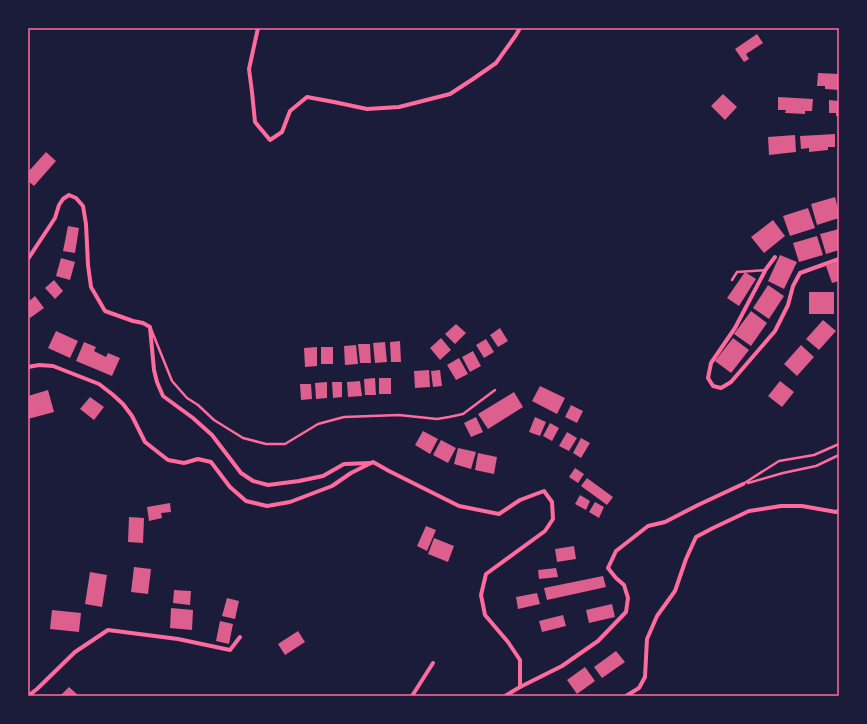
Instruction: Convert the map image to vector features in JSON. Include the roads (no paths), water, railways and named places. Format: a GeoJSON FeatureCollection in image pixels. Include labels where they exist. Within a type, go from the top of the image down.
{"type":"FeatureCollection","features":[{"type":"Feature","properties":{"kind":"street"},"geometry":{"type":"LineString","coordinates":[[258,28],[249,69],[255,122],[270,140],[282,132],[290,111],[307,97],[367,109],[399,107],[450,94],[473,80],[496,63],[520,28]]}},
{"type":"Feature","properties":{"kind":"street"},"geometry":{"type":"LineString","coordinates":[[28,259],[55,218],[59,205],[63,199],[69,195],[76,198],[83,206],[86,224],[91,288],[105,310],[133,321],[143,323],[150,327],[154,370],[163,396],[193,418],[212,435],[241,473],[253,481],[268,485],[299,481],[322,476],[344,464],[373,462],[459,506],[499,514],[520,500],[544,491],[552,502],[553,519],[545,531],[486,574],[481,594],[485,615],[508,642],[520,660],[520,687]]}},
{"type":"Feature","properties":{"kind":"street"},"geometry":{"type":"LineString","coordinates":[[775,257],[766,270],[735,328],[711,363],[708,378],[713,386],[721,388],[731,382],[775,331],[788,305],[793,286],[800,273],[839,259]]}},
{"type":"Feature","properties":{"kind":"street"},"geometry":{"type":"LineString","coordinates":[[28,367],[39,365],[53,366],[99,384],[112,394],[132,416],[145,442],[168,460],[184,462],[198,459],[211,462],[230,487],[246,501],[267,506],[290,502],[332,486],[351,473],[373,462]]}},
{"type":"Feature","properties":{"kind":"street"},"geometry":{"type":"LineString","coordinates":[[504,696],[568,662],[598,641],[626,612],[628,598],[624,585],[608,568],[616,551],[648,526],[665,522],[743,484]]}},
{"type":"Feature","properties":{"kind":"street"},"geometry":{"type":"LineString","coordinates":[[626,696],[638,688],[645,677],[647,639],[657,616],[675,591],[686,559],[696,537],[749,511],[781,506],[802,506],[836,512],[839,511]]}},
{"type":"Feature","properties":{"kind":"street"},"geometry":{"type":"LineString","coordinates":[[28,696],[74,652],[108,630],[178,639],[230,650],[240,637]]}},
{"type":"Feature","properties":{"kind":"street"},"geometry":{"type":"LineString","coordinates":[[412,696],[433,663]]}},
{"type":"Feature","properties":{"kind":"lane"},"geometry":{"type":"LineString","coordinates":[[732,280],[737,272],[766,270]]}},
{"type":"Feature","properties":{"kind":"lane"},"geometry":{"type":"LineString","coordinates":[[150,327],[172,381],[187,398],[198,405],[214,420],[243,438],[266,444],[285,444],[318,424],[344,417],[399,415],[437,419],[449,418],[463,414],[495,390]]}},
{"type":"Feature","properties":{"kind":"lane"},"geometry":{"type":"LineString","coordinates":[[743,484],[779,461],[814,455],[839,444]]}},
{"type":"Feature","properties":{"kind":"lane"},"geometry":{"type":"LineString","coordinates":[[743,484],[783,472],[816,466],[839,455]]}}]}
